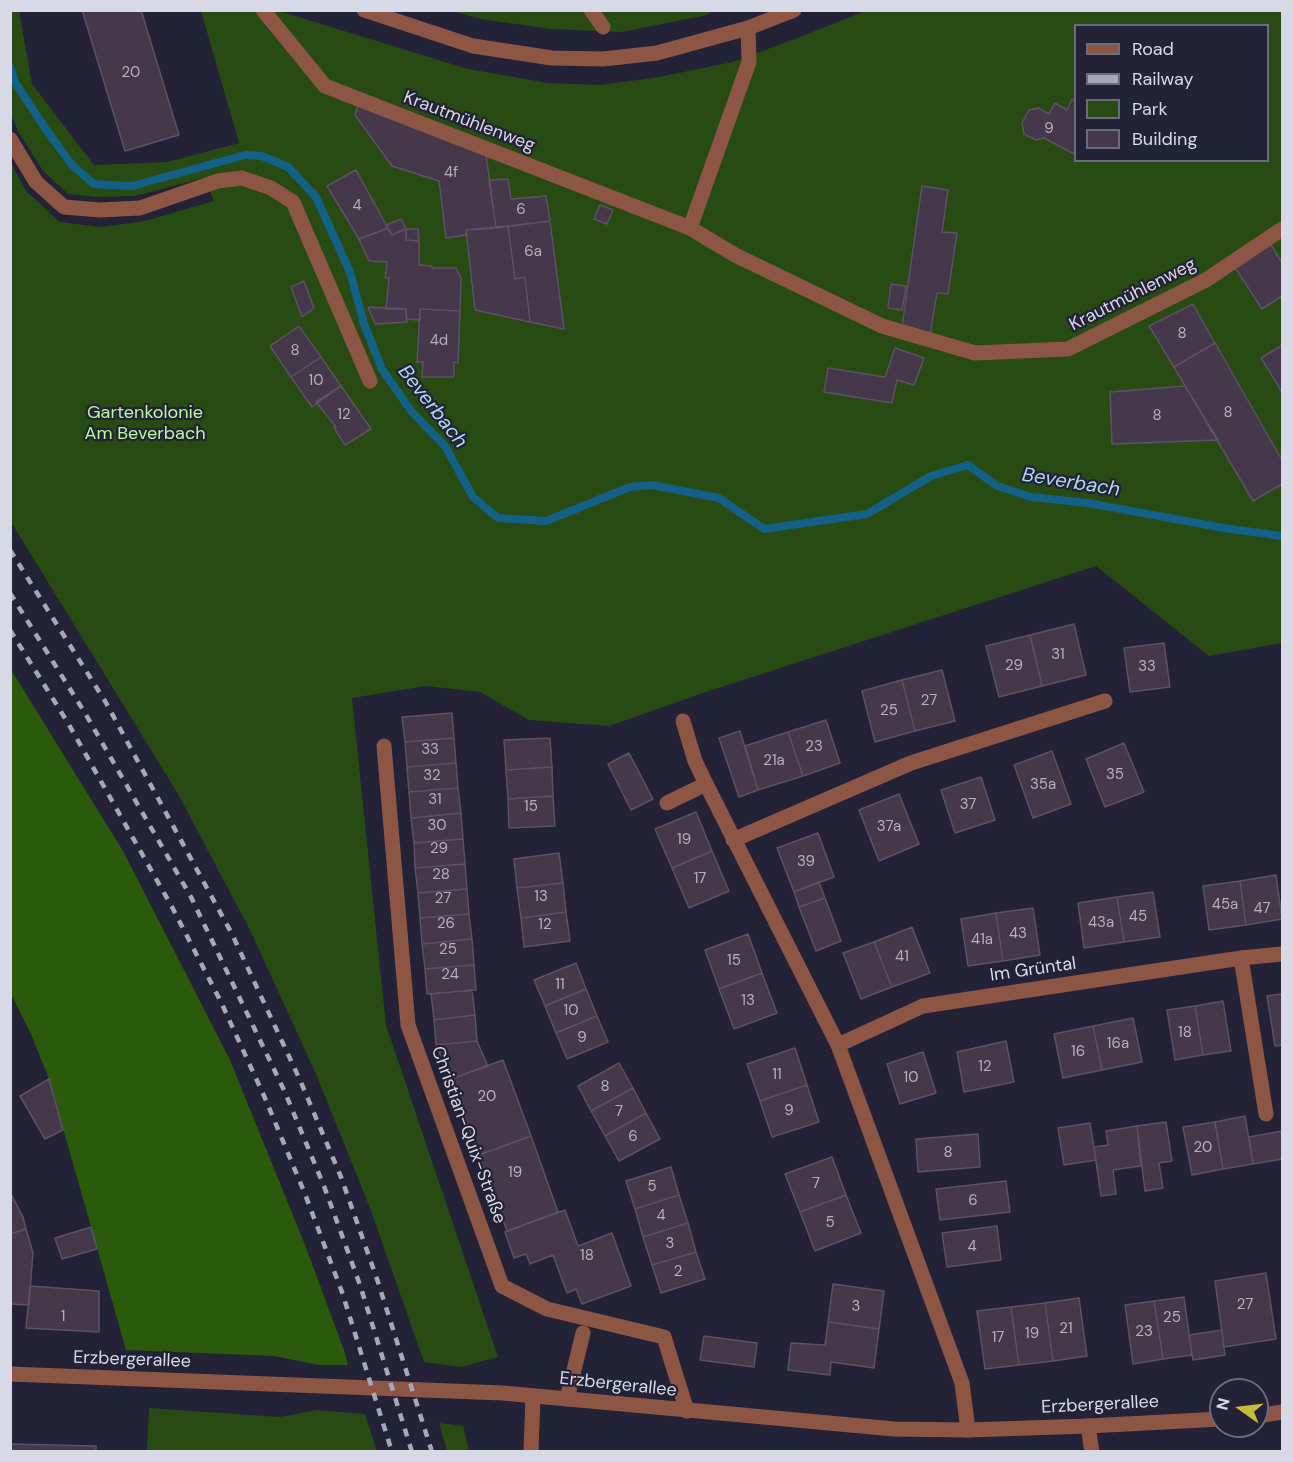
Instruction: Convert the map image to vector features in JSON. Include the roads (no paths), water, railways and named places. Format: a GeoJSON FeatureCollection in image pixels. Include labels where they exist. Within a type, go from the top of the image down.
{"type":"FeatureCollection","features":[{"type":"Feature","properties":{"kind":"street","name":"Krautmühlenweg"},"geometry":{"type":"LineString","coordinates":[[263,10],[325,86],[690,228],[735,255],[882,326],[975,353],[1068,349],[1206,280],[1282,229]]}},
{"type":"Feature","properties":{"kind":"street"},"geometry":{"type":"LineString","coordinates":[[364,10],[473,46],[552,58],[603,58],[657,53],[748,28],[765,16],[794,10]]}},
{"type":"Feature","properties":{"kind":"street"},"geometry":{"type":"LineString","coordinates":[[591,10],[603,27]]}},
{"type":"Feature","properties":{"kind":"street"},"geometry":{"type":"LineString","coordinates":[[690,228],[749,62],[748,28]]}},
{"type":"Feature","properties":{"kind":"street"},"geometry":{"type":"LineString","coordinates":[[10,139],[36,182],[64,207],[100,210],[140,208],[218,181],[242,178],[271,188],[293,202],[370,381]]}},
{"type":"Feature","properties":{"kind":"street"},"geometry":{"type":"LineString","coordinates":[[733,840],[911,763],[1105,701]]}},
{"type":"Feature","properties":{"kind":"street"},"geometry":{"type":"LineString","coordinates":[[683,721],[695,761],[706,784],[838,1045],[963,1383],[968,1430]]}},
{"type":"Feature","properties":{"kind":"street","name":"Christian-Quix-Straße"},"geometry":{"type":"LineString","coordinates":[[384,746],[408,1025],[502,1286],[547,1308],[664,1337],[687,1411]]}},
{"type":"Feature","properties":{"kind":"street"},"geometry":{"type":"LineString","coordinates":[[667,803],[706,784]]}},
{"type":"Feature","properties":{"kind":"street","name":"Im Grüntal"},"geometry":{"type":"LineString","coordinates":[[838,1045],[922,1006],[1241,958],[1282,954]]}},
{"type":"Feature","properties":{"kind":"street"},"geometry":{"type":"LineString","coordinates":[[1241,958],[1266,1114]]}},
{"type":"Feature","properties":{"kind":"street"},"geometry":{"type":"LineString","coordinates":[[567,1400],[583,1333]]}},
{"type":"Feature","properties":{"kind":"street","name":"Erzbergerallee"},"geometry":{"type":"LineString","coordinates":[[10,1374],[533,1396],[894,1429],[968,1430],[1209,1420]]}},
{"type":"Feature","properties":{"kind":"street"},"geometry":{"type":"LineString","coordinates":[[531,1452],[533,1396]]}},
{"type":"Feature","properties":{"kind":"street"},"geometry":{"type":"LineString","coordinates":[[1088,1426],[1092,1452]]}},
{"type":"Feature","properties":{"kind":"waterway","name":"Beverbach"},"geometry":{"type":"LineString","coordinates":[[10,67],[16,84],[45,128],[72,165],[94,184],[132,186],[245,155],[262,156],[288,167],[316,197],[350,272],[364,324],[382,369],[411,411],[445,446],[473,497],[498,518],[546,521],[630,487],[652,485],[719,498],[764,529],[867,514],[931,476],[968,465],[997,486],[1031,497],[1088,503],[1224,528],[1282,536]]}},
{"type":"Feature","properties":{"kind":"railway"},"geometry":{"type":"LineString","coordinates":[[10,550],[105,701],[232,934],[300,1080],[341,1177],[377,1279],[432,1452]]}},
{"type":"Feature","properties":{"kind":"railway"},"geometry":{"type":"LineString","coordinates":[[10,593],[85,713],[191,897],[284,1090],[324,1186],[360,1285],[412,1452]]}},
{"type":"Feature","properties":{"kind":"railway"},"geometry":{"type":"LineString","coordinates":[[10,630],[68,723],[172,907],[221,1002],[265,1098],[305,1194],[342,1292],[392,1452]]}},
{"type":"Feature","properties":{"kind":"park label","name":"Gartenkolonie Am Beverbach"},"geometry":{"type":"Point","coordinates":[145,423]}}]}
